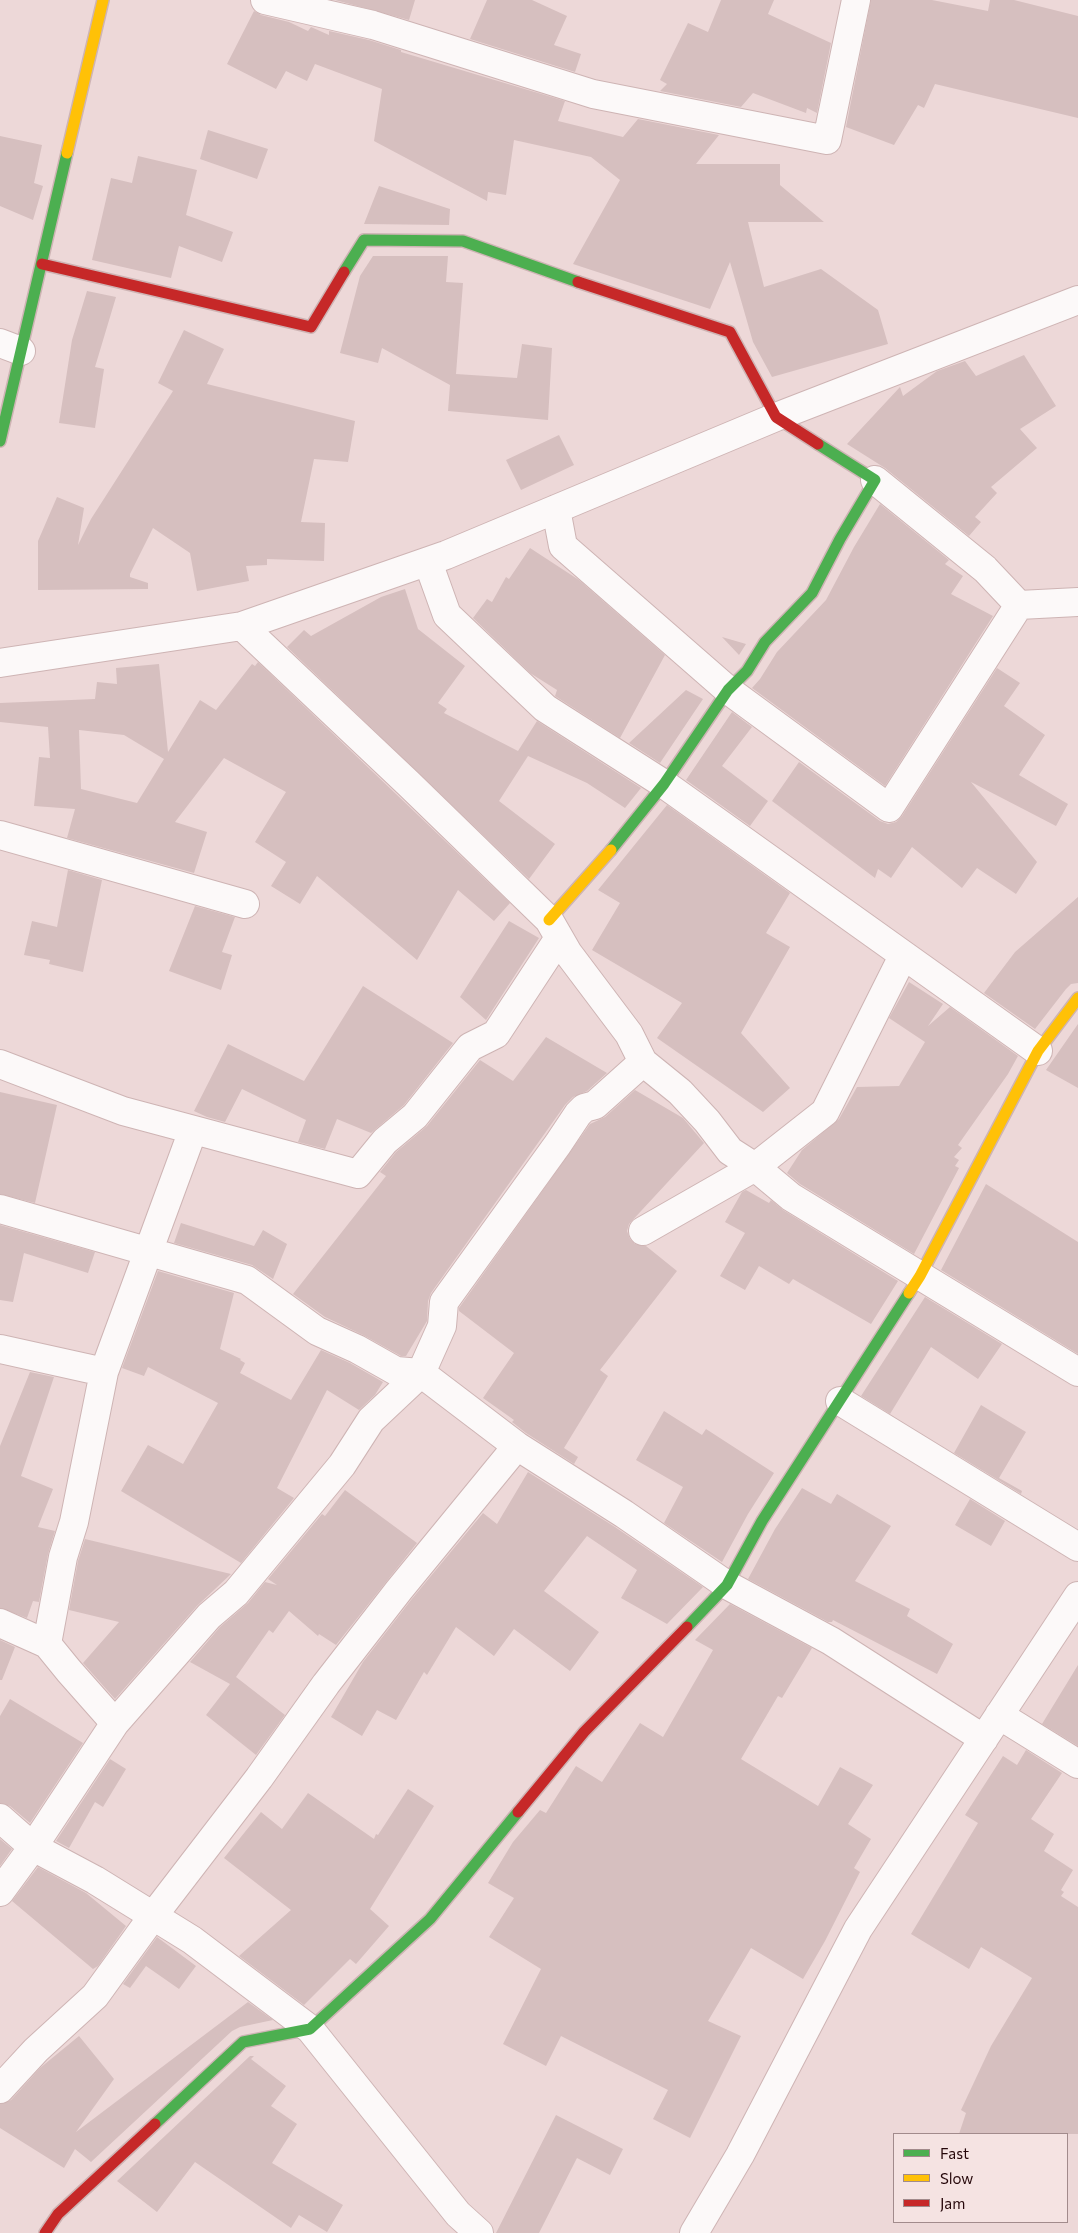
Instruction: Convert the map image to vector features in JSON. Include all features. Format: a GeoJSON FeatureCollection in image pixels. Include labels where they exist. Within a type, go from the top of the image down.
{"type":"FeatureCollection","features":[{"type":"Feature","properties":{"kind":"street"},"geometry":{"type":"LineString","coordinates":[[0,441],[10,347],[42,264],[103,0]]}},
{"type":"Feature","properties":{"kind":"street"},"geometry":{"type":"LineString","coordinates":[[265,0],[373,25],[593,94],[827,140],[856,0]]}},
{"type":"Feature","properties":{"kind":"street"},"geometry":{"type":"LineString","coordinates":[[42,264],[311,326],[364,240],[464,240],[578,282],[730,332],[776,417],[875,480],[985,570],[1019,605],[1078,602]]}},
{"type":"Feature","properties":{"kind":"street"},"geometry":{"type":"LineString","coordinates":[[0,663],[242,626],[428,562],[776,417],[1078,300]]}},
{"type":"Feature","properties":{"kind":"street"},"geometry":{"type":"LineString","coordinates":[[0,1064],[123,1111],[358,1174],[385,1141],[415,1116],[470,1047],[496,1034],[554,929],[591,874],[664,784],[728,690],[748,671],[765,642],[812,593],[840,539],[875,480]]}},
{"type":"Feature","properties":{"kind":"street"},"geometry":{"type":"LineString","coordinates":[[556,509],[563,546],[728,690],[889,808],[1019,605]]}},
{"type":"Feature","properties":{"kind":"street"},"geometry":{"type":"LineString","coordinates":[[428,562],[447,615],[545,708],[664,784],[1038,1051]]}},
{"type":"Feature","properties":{"kind":"street"},"geometry":{"type":"LineString","coordinates":[[242,626],[409,784],[554,929],[568,953],[629,1034],[643,1062],[680,1092],[707,1121],[730,1151],[755,1167],[791,1197],[1078,1372]]}},
{"type":"Feature","properties":{"kind":"street"},"geometry":{"type":"LineString","coordinates":[[0,836],[245,904]]}},
{"type":"Feature","properties":{"kind":"street"},"geometry":{"type":"LineString","coordinates":[[643,1231],[755,1167],[825,1112],[903,956]]}},
{"type":"Feature","properties":{"kind":"street"},"geometry":{"type":"LineString","coordinates":[[45,2233],[58,2214],[243,2042],[310,2029],[430,1919],[584,1732],[728,1585],[762,1521],[920,1276],[1038,1051],[1078,998]]}},
{"type":"Feature","properties":{"kind":"street"},"geometry":{"type":"LineString","coordinates":[[0,1892],[33,1847],[115,1723],[209,1616],[236,1593],[342,1465],[371,1420],[421,1373],[442,1326],[444,1302],[558,1144],[570,1124],[584,1108],[595,1105],[643,1062]]}},
{"type":"Feature","properties":{"kind":"street"},"geometry":{"type":"LineString","coordinates":[[47,1644],[63,1557],[74,1522],[104,1372],[193,1130]]}},
{"type":"Feature","properties":{"kind":"street"},"geometry":{"type":"LineString","coordinates":[[0,1209],[246,1280],[317,1331],[357,1349],[396,1371],[421,1373],[517,1446],[624,1514],[728,1585],[831,1641],[984,1738]]}},
{"type":"Feature","properties":{"kind":"street"},"geometry":{"type":"LineString","coordinates":[[0,1349],[104,1372]]}},
{"type":"Feature","properties":{"kind":"street"},"geometry":{"type":"LineString","coordinates":[[840,1401],[1078,1547]]}},
{"type":"Feature","properties":{"kind":"street"},"geometry":{"type":"LineString","coordinates":[[0,2089],[36,2050],[95,1996],[153,1916],[259,1778],[326,1684],[399,1590],[517,1446]]}},
{"type":"Feature","properties":{"kind":"street"},"geometry":{"type":"LineString","coordinates":[[694,2233],[740,2155],[858,1929],[999,1715],[1075,1608]]}},
{"type":"Feature","properties":{"kind":"street"},"geometry":{"type":"LineString","coordinates":[[0,1623],[47,1644],[69,1672],[115,1723]]}},
{"type":"Feature","properties":{"kind":"street"},"geometry":{"type":"LineString","coordinates":[[999,1715],[1078,1764]]}},
{"type":"Feature","properties":{"kind":"street"},"geometry":{"type":"LineString","coordinates":[[0,1818],[33,1847],[95,1880],[192,1940],[310,2029],[458,2214],[479,2233]]}},
{"type":"Feature","properties":{"kind":"building"},"geometry":{"type":"Polygon","coordinates":[[[335,0],[415,0],[409,20],[335,0]]]}},
{"type":"Feature","properties":{"kind":"building"},"geometry":{"type":"Polygon","coordinates":[[[487,0],[532,0],[567,16],[554,45],[581,54],[575,72],[470,39],[487,0]]]}},
{"type":"Feature","properties":{"kind":"building"},"geometry":{"type":"Polygon","coordinates":[[[721,0],[774,0],[768,14],[831,43],[817,113],[807,108],[806,113],[753,93],[741,107],[660,91],[667,84],[660,80],[688,23],[708,32],[721,0]]]}},
{"type":"Feature","properties":{"kind":"building"},"geometry":{"type":"Polygon","coordinates":[[[871,0],[932,0],[988,11],[990,0],[1014,0],[1078,16],[1078,118],[935,84],[924,108],[918,105],[894,145],[846,127],[871,0]]]}},
{"type":"Feature","properties":{"kind":"building"},"geometry":{"type":"Polygon","coordinates":[[[254,11],[261,15],[289,22],[308,31],[311,27],[329,35],[329,31],[369,40],[401,50],[401,52],[565,101],[558,121],[623,137],[638,119],[719,135],[696,164],[780,164],[780,185],[824,222],[748,222],[764,287],[821,269],[878,310],[888,344],[772,377],[753,342],[730,262],[710,309],[573,264],[620,180],[591,157],[514,140],[506,195],[488,192],[487,201],[374,141],[382,89],[315,64],[307,81],[286,71],[276,89],[227,64],[254,11]]]}},
{"type":"Feature","properties":{"kind":"building"},"geometry":{"type":"Polygon","coordinates":[[[208,130],[268,149],[257,179],[200,159],[208,130]]]}},
{"type":"Feature","properties":{"kind":"building"},"geometry":{"type":"Polygon","coordinates":[[[0,136],[42,145],[34,183],[43,186],[33,220],[0,206],[0,136]]]}},
{"type":"Feature","properties":{"kind":"building"},"geometry":{"type":"Polygon","coordinates":[[[138,156],[197,170],[186,215],[233,232],[222,262],[179,246],[171,278],[92,260],[111,178],[132,183],[138,156]]]}},
{"type":"Feature","properties":{"kind":"building"},"geometry":{"type":"Polygon","coordinates":[[[379,186],[450,209],[449,225],[364,224],[379,186]]]}},
{"type":"Feature","properties":{"kind":"building"},"geometry":{"type":"Polygon","coordinates":[[[373,256],[448,256],[446,282],[463,283],[456,374],[517,378],[522,344],[552,348],[548,420],[448,411],[450,385],[382,348],[378,363],[340,353],[360,276],[373,256]]]}},
{"type":"Feature","properties":{"kind":"building"},"geometry":{"type":"Polygon","coordinates":[[[87,291],[116,297],[95,367],[104,369],[95,428],[59,423],[72,340],[87,291]]]}},
{"type":"Feature","properties":{"kind":"building"},"geometry":{"type":"Polygon","coordinates":[[[184,330],[224,349],[207,384],[355,421],[348,462],[314,459],[301,522],[325,523],[324,561],[267,559],[267,565],[246,566],[249,581],[197,591],[190,553],[153,528],[130,574],[130,577],[148,583],[148,589],[38,590],[38,541],[57,497],[84,508],[78,545],[91,519],[173,391],[158,383],[184,330]]]}},
{"type":"Feature","properties":{"kind":"building"},"geometry":{"type":"Polygon","coordinates":[[[1024,355],[1056,406],[1020,429],[1037,448],[991,487],[997,493],[975,517],[981,522],[969,536],[885,468],[847,444],[900,387],[903,396],[937,371],[965,361],[976,376],[1024,355]]]}},
{"type":"Feature","properties":{"kind":"building"},"geometry":{"type":"Polygon","coordinates":[[[559,435],[574,465],[521,490],[506,460],[559,435]]]}},
{"type":"Feature","properties":{"kind":"building"},"geometry":{"type":"Polygon","coordinates":[[[880,504],[949,560],[945,564],[963,576],[951,594],[993,616],[885,786],[752,688],[777,652],[826,600],[854,547],[880,504]]]}},
{"type":"Feature","properties":{"kind":"building"},"geometry":{"type":"Polygon","coordinates":[[[530,548],[579,580],[665,655],[620,738],[555,696],[557,690],[530,673],[473,618],[487,599],[492,602],[506,577],[509,579],[530,548]]]}},
{"type":"Feature","properties":{"kind":"building"},"geometry":{"type":"Polygon","coordinates":[[[405,589],[418,629],[465,666],[438,703],[447,709],[444,713],[518,751],[537,721],[641,788],[625,808],[587,783],[528,756],[499,801],[555,844],[529,879],[287,647],[304,630],[311,636],[381,597],[405,589]]]}},
{"type":"Feature","properties":{"kind":"building"},"geometry":{"type":"Polygon","coordinates":[[[722,637],[746,644],[739,655],[722,637]]]}},
{"type":"Feature","properties":{"kind":"building"},"geometry":{"type":"Polygon","coordinates":[[[258,662],[510,903],[494,921],[458,890],[417,960],[317,876],[300,904],[271,886],[286,862],[255,842],[286,792],[224,758],[175,822],[207,832],[194,873],[67,838],[75,809],[34,806],[39,757],[50,758],[48,727],[0,722],[0,703],[95,699],[97,682],[117,684],[116,668],[159,664],[168,752],[200,700],[216,710],[252,664],[255,666],[258,662]],[[79,730],[81,789],[137,803],[164,759],[124,735],[79,730]]]}},
{"type":"Feature","properties":{"kind":"building"},"geometry":{"type":"Polygon","coordinates":[[[997,668],[1020,683],[1004,706],[1045,735],[1019,775],[1068,804],[1056,826],[971,782],[1037,862],[1016,894],[977,868],[962,888],[912,847],[891,878],[878,869],[875,878],[772,801],[799,762],[880,821],[888,824],[896,822],[902,816],[997,668]]]}},
{"type":"Feature","properties":{"kind":"building"},"geometry":{"type":"Polygon","coordinates":[[[686,690],[703,699],[660,763],[629,743],[686,690]]]}},
{"type":"Feature","properties":{"kind":"building"},"geometry":{"type":"Polygon","coordinates":[[[732,712],[752,727],[722,766],[768,801],[750,826],[686,780],[732,712]]]}},
{"type":"Feature","properties":{"kind":"building"},"geometry":{"type":"Polygon","coordinates":[[[667,805],[790,893],[766,933],[790,947],[741,1033],[790,1088],[763,1112],[657,1038],[682,1003],[592,950],[620,903],[598,890],[667,805]]]}},
{"type":"Feature","properties":{"kind":"building"},"geometry":{"type":"Polygon","coordinates":[[[68,870],[102,880],[83,972],[49,964],[50,960],[24,955],[32,921],[57,927],[68,870]]]}},
{"type":"Feature","properties":{"kind":"building"},"geometry":{"type":"Polygon","coordinates":[[[1078,897],[1078,983],[1071,984],[1066,989],[1035,1029],[984,993],[1015,952],[1078,897]]]}},
{"type":"Feature","properties":{"kind":"building"},"geometry":{"type":"Polygon","coordinates":[[[195,906],[235,917],[222,952],[232,955],[221,990],[169,971],[195,906]]]}},
{"type":"Feature","properties":{"kind":"building"},"geometry":{"type":"Polygon","coordinates":[[[509,921],[539,938],[486,1020],[460,997],[509,921]]]}},
{"type":"Feature","properties":{"kind":"building"},"geometry":{"type":"Polygon","coordinates":[[[909,982],[943,1004],[928,1026],[950,1007],[1018,1056],[1008,1074],[958,1145],[962,1148],[954,1157],[959,1160],[955,1166],[959,1168],[914,1254],[800,1184],[787,1173],[802,1150],[839,1119],[857,1087],[899,1086],[925,1042],[889,1018],[909,982]]]}},
{"type":"Feature","properties":{"kind":"building"},"geometry":{"type":"Polygon","coordinates":[[[363,986],[453,1043],[404,1105],[371,1133],[337,1119],[325,1149],[298,1142],[306,1120],[242,1089],[225,1122],[194,1111],[228,1044],[304,1081],[363,986]]]}},
{"type":"Feature","properties":{"kind":"building"},"geometry":{"type":"Polygon","coordinates":[[[1078,1024],[1078,1088],[1046,1070],[1078,1024]]]}},
{"type":"Feature","properties":{"kind":"building"},"geometry":{"type":"Polygon","coordinates":[[[546,1037],[607,1073],[587,1091],[573,1097],[565,1105],[431,1293],[428,1301],[427,1321],[406,1356],[401,1356],[325,1317],[293,1294],[386,1176],[380,1172],[396,1152],[427,1126],[480,1060],[513,1081],[546,1037]]]}},
{"type":"Feature","properties":{"kind":"building"},"geometry":{"type":"Polygon","coordinates":[[[635,1090],[683,1118],[704,1143],[629,1224],[627,1231],[630,1239],[635,1244],[646,1246],[677,1271],[600,1370],[608,1376],[564,1448],[578,1457],[574,1464],[526,1433],[512,1422],[514,1420],[483,1398],[514,1353],[459,1311],[459,1308],[590,1124],[605,1117],[635,1090]]]}},
{"type":"Feature","properties":{"kind":"building"},"geometry":{"type":"Polygon","coordinates":[[[0,1092],[57,1105],[35,1203],[0,1194],[0,1092]]]}},
{"type":"Feature","properties":{"kind":"building"},"geometry":{"type":"Polygon","coordinates":[[[986,1184],[1078,1242],[1078,1354],[941,1270],[986,1184]]]}},
{"type":"Feature","properties":{"kind":"building"},"geometry":{"type":"Polygon","coordinates":[[[746,1190],[769,1203],[771,1200],[783,1210],[898,1281],[871,1324],[793,1279],[789,1284],[759,1266],[745,1290],[720,1276],[745,1233],[725,1222],[742,1192],[746,1190]]]}},
{"type":"Feature","properties":{"kind":"building"},"geometry":{"type":"Polygon","coordinates":[[[181,1223],[254,1246],[263,1230],[287,1244],[273,1279],[252,1265],[174,1243],[181,1223]]]}},
{"type":"Feature","properties":{"kind":"building"},"geometry":{"type":"Polygon","coordinates":[[[0,1225],[95,1252],[88,1273],[24,1253],[13,1302],[0,1300],[0,1225]]]}},
{"type":"Feature","properties":{"kind":"building"},"geometry":{"type":"Polygon","coordinates":[[[158,1271],[234,1293],[220,1349],[241,1359],[245,1363],[240,1373],[291,1400],[321,1350],[350,1363],[383,1382],[375,1395],[359,1410],[327,1390],[277,1488],[294,1498],[241,1563],[121,1491],[148,1445],[183,1464],[218,1403],[148,1367],[144,1376],[122,1368],[158,1271]]]}},
{"type":"Feature","properties":{"kind":"building"},"geometry":{"type":"Polygon","coordinates":[[[925,1297],[1002,1344],[978,1379],[931,1347],[890,1414],[861,1396],[925,1297]]]}},
{"type":"Feature","properties":{"kind":"building"},"geometry":{"type":"Polygon","coordinates":[[[30,1372],[54,1377],[21,1476],[53,1489],[38,1527],[55,1531],[48,1554],[39,1602],[33,1601],[27,1618],[0,1608],[0,1446],[30,1372]]]}},
{"type":"Feature","properties":{"kind":"building"},"geometry":{"type":"Polygon","coordinates":[[[981,1405],[1026,1432],[999,1478],[1022,1491],[1021,1494],[954,1453],[981,1405]]]}},
{"type":"Feature","properties":{"kind":"building"},"geometry":{"type":"Polygon","coordinates":[[[664,1411],[702,1435],[706,1429],[774,1473],[748,1514],[722,1562],[664,1523],[683,1487],[636,1460],[664,1411]]]}},
{"type":"Feature","properties":{"kind":"building"},"geometry":{"type":"Polygon","coordinates":[[[528,1472],[615,1527],[703,1587],[667,1624],[621,1598],[637,1570],[587,1536],[544,1591],[599,1632],[570,1671],[514,1629],[494,1656],[456,1627],[427,1675],[424,1672],[396,1720],[377,1710],[362,1736],[331,1717],[363,1662],[411,1600],[483,1513],[497,1524],[528,1472]]]}},
{"type":"Feature","properties":{"kind":"building"},"geometry":{"type":"Polygon","coordinates":[[[802,1488],[831,1504],[837,1494],[891,1526],[855,1581],[910,1609],[907,1616],[953,1644],[937,1674],[833,1620],[828,1622],[748,1579],[775,1529],[802,1488]]]}},
{"type":"Feature","properties":{"kind":"building"},"geometry":{"type":"Polygon","coordinates":[[[345,1490],[417,1543],[336,1645],[319,1634],[318,1636],[289,1611],[273,1633],[269,1630],[236,1677],[285,1715],[256,1755],[206,1715],[230,1684],[190,1662],[220,1627],[248,1603],[265,1582],[277,1585],[268,1579],[322,1514],[325,1516],[345,1490]]]}},
{"type":"Feature","properties":{"kind":"building"},"geometry":{"type":"Polygon","coordinates":[[[970,1499],[1005,1521],[991,1546],[955,1525],[970,1499]]]}},
{"type":"Feature","properties":{"kind":"building"},"geometry":{"type":"Polygon","coordinates":[[[85,1539],[231,1574],[197,1606],[115,1699],[83,1663],[119,1622],[69,1610],[78,1561],[85,1539]]]}},
{"type":"Feature","properties":{"kind":"building"},"geometry":{"type":"Polygon","coordinates":[[[730,1604],[812,1648],[782,1698],[778,1696],[741,1759],[818,1806],[840,1767],[873,1785],[848,1824],[871,1839],[854,1868],[860,1872],[825,1941],[803,1979],[751,1948],[708,2021],[741,2036],[690,2138],[653,2119],[668,2090],[561,2036],[546,2066],[503,2044],[541,1969],[489,1937],[514,1898],[488,1883],[513,1842],[540,1810],[546,1813],[576,1766],[602,1782],[640,1723],[663,1737],[713,1650],[695,1640],[730,1604]]]}},
{"type":"Feature","properties":{"kind":"building"},"geometry":{"type":"Polygon","coordinates":[[[0,1640],[15,1647],[2,1680],[0,1680],[0,1640]]]}},
{"type":"Feature","properties":{"kind":"building"},"geometry":{"type":"Polygon","coordinates":[[[1078,1665],[1078,1746],[1042,1724],[1078,1665]]]}},
{"type":"Feature","properties":{"kind":"building"},"geometry":{"type":"Polygon","coordinates":[[[10,1699],[83,1743],[30,1823],[10,1806],[0,1803],[0,1716],[10,1699]]]}},
{"type":"Feature","properties":{"kind":"building"},"geometry":{"type":"Polygon","coordinates":[[[1026,1750],[1062,1773],[1031,1819],[1054,1834],[1044,1851],[1073,1870],[1061,1890],[1064,1892],[1061,1896],[1078,1907],[1078,2134],[959,2133],[966,2113],[961,2110],[991,2046],[1032,1978],[981,1947],[969,1969],[911,1934],[978,1823],[965,1815],[1003,1756],[1017,1765],[1026,1750]]]}},
{"type":"Feature","properties":{"kind":"building"},"geometry":{"type":"Polygon","coordinates":[[[110,1759],[126,1769],[103,1807],[95,1802],[69,1848],[56,1841],[110,1759]]]}},
{"type":"Feature","properties":{"kind":"building"},"geometry":{"type":"Polygon","coordinates":[[[408,1789],[434,1806],[370,1909],[389,1926],[356,1964],[350,1959],[304,2005],[239,1956],[291,1910],[224,1858],[261,1812],[282,1829],[308,1793],[374,1839],[408,1789]]]}},
{"type":"Feature","properties":{"kind":"building"},"geometry":{"type":"Polygon","coordinates":[[[0,1839],[12,1849],[0,1866],[0,1839]]]}},
{"type":"Feature","properties":{"kind":"building"},"geometry":{"type":"Polygon","coordinates":[[[38,1867],[86,1893],[126,1926],[98,1966],[93,1969],[12,1901],[38,1867]]]}},
{"type":"Feature","properties":{"kind":"building"},"geometry":{"type":"Polygon","coordinates":[[[157,1937],[196,1966],[179,1989],[146,1966],[130,1988],[123,1984],[157,1937]]]}},
{"type":"Feature","properties":{"kind":"building"},"geometry":{"type":"Polygon","coordinates":[[[248,2002],[273,2020],[240,2027],[232,2031],[91,2162],[75,2149],[64,2168],[0,2128],[0,2104],[11,2100],[40,2068],[79,2036],[114,2079],[76,2132],[248,2002]]]}},
{"type":"Feature","properties":{"kind":"building"},"geometry":{"type":"Polygon","coordinates":[[[250,2056],[254,2056],[251,2059],[286,2086],[271,2106],[297,2124],[272,2163],[343,2205],[327,2232],[299,2215],[291,2228],[195,2162],[157,2212],[117,2181],[250,2056]]]}},
{"type":"Feature","properties":{"kind":"building"},"geometry":{"type":"Polygon","coordinates":[[[556,2115],[623,2149],[610,2175],[577,2158],[539,2233],[496,2233],[556,2115]]]}},
{"type":"Feature","properties":{"kind":"traffic: fast"},"geometry":{"type":"LineString","coordinates":[[0,441],[67,153]]}},
{"type":"Feature","properties":{"kind":"traffic: fast"},"geometry":{"type":"LineString","coordinates":[[344,272],[364,240],[463,241],[578,282]]}},
{"type":"Feature","properties":{"kind":"traffic: fast"},"geometry":{"type":"LineString","coordinates":[[611,850],[664,784],[728,690],[747,671],[765,642],[812,593],[840,539],[875,480],[818,444]]}},
{"type":"Feature","properties":{"kind":"traffic: fast"},"geometry":{"type":"LineString","coordinates":[[687,1627],[727,1585],[762,1521],[909,1293]]}},
{"type":"Feature","properties":{"kind":"traffic: fast"},"geometry":{"type":"LineString","coordinates":[[155,2124],[243,2042],[310,2029],[430,1919],[518,1812]]}},
{"type":"Feature","properties":{"kind":"traffic: slow"},"geometry":{"type":"LineString","coordinates":[[67,153],[103,0]]}},
{"type":"Feature","properties":{"kind":"traffic: slow"},"geometry":{"type":"LineString","coordinates":[[549,920],[611,850]]}},
{"type":"Feature","properties":{"kind":"traffic: slow"},"geometry":{"type":"LineString","coordinates":[[909,1293],[920,1276],[1038,1051],[1078,998]]}},
{"type":"Feature","properties":{"kind":"traffic: jam"},"geometry":{"type":"LineString","coordinates":[[42,264],[311,327],[344,272]]}},
{"type":"Feature","properties":{"kind":"traffic: jam"},"geometry":{"type":"LineString","coordinates":[[578,282],[730,332],[776,417],[818,444]]}},
{"type":"Feature","properties":{"kind":"traffic: jam"},"geometry":{"type":"LineString","coordinates":[[518,1812],[584,1732],[687,1627]]}},
{"type":"Feature","properties":{"kind":"traffic: jam"},"geometry":{"type":"LineString","coordinates":[[45,2233],[58,2214],[155,2124]]}}]}
